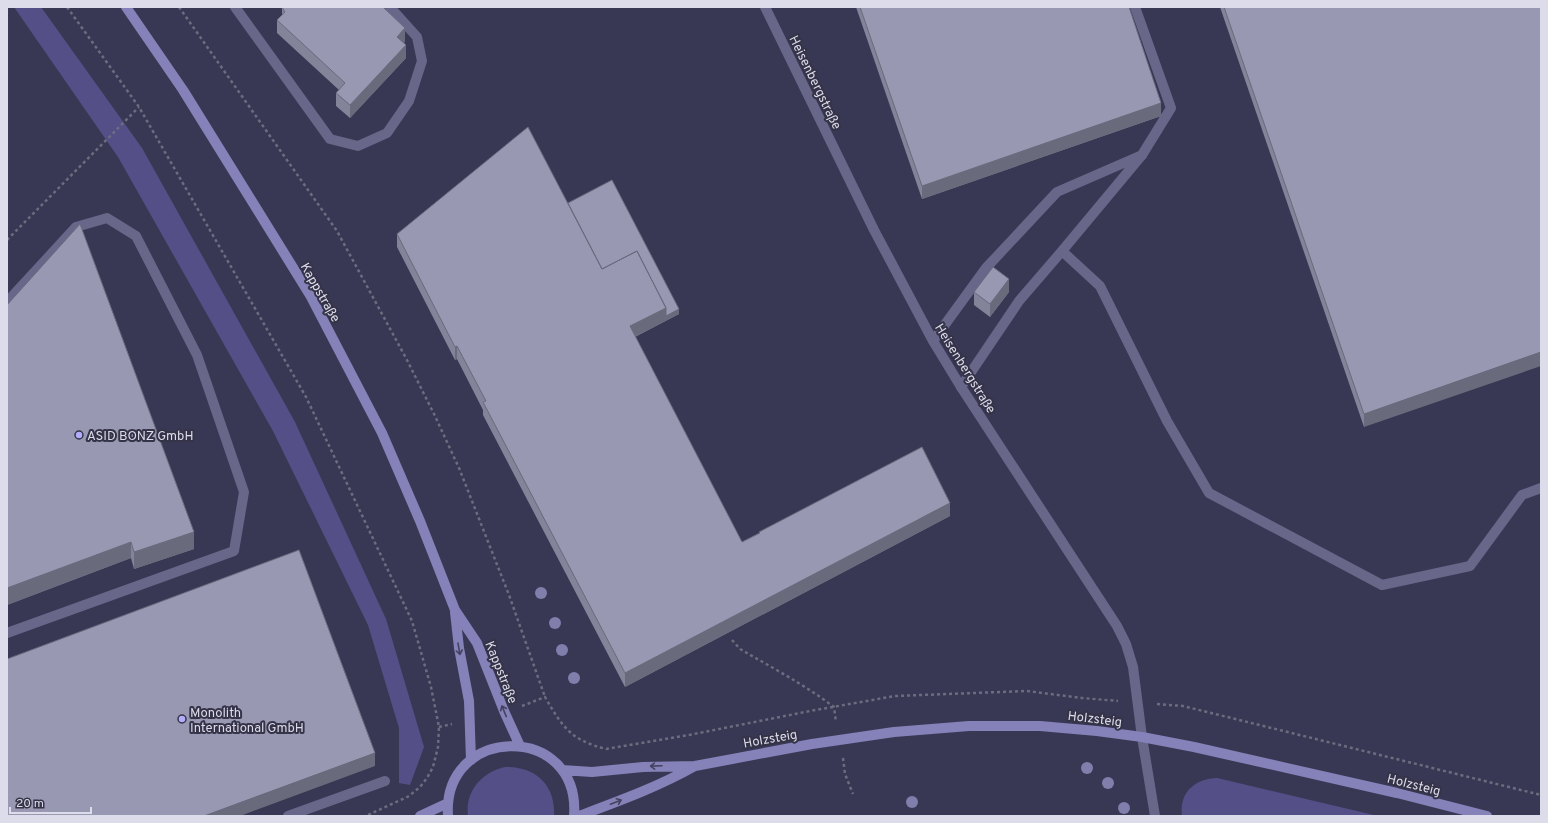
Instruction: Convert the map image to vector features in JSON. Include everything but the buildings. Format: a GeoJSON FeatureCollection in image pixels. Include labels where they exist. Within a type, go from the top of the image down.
{"type":"FeatureCollection","features":[{"type":"Feature","properties":{"kind":"street","name":"Kappstraße"},"geometry":{"type":"LineString","coordinates":[[126,7],[183,90],[310,295],[382,433],[420,521],[455,610],[477,643],[504,711],[520,746]]}},
{"type":"Feature","properties":{"kind":"street"},"geometry":{"type":"LineString","coordinates":[[235,7],[330,139],[358,146],[387,133],[409,101],[422,61],[417,38],[390,7]]}},
{"type":"Feature","properties":{"kind":"street","name":"Heisenbergstraße"},"geometry":{"type":"LineString","coordinates":[[766,7],[874,230],[933,341],[961,387],[1118,626],[1126,644],[1133,667],[1142,737],[1155,816]]}},
{"type":"Feature","properties":{"kind":"street"},"geometry":{"type":"LineString","coordinates":[[961,387],[1019,301],[1142,155],[1171,108],[1135,7]]}},
{"type":"Feature","properties":{"kind":"street"},"geometry":{"type":"LineString","coordinates":[[933,341],[986,268],[1057,192],[1142,155]]}},
{"type":"Feature","properties":{"kind":"street"},"geometry":{"type":"LineString","coordinates":[[7,302],[76,228],[108,218],[136,236],[197,355],[244,492],[234,551],[7,633]]}},
{"type":"Feature","properties":{"kind":"street"},"geometry":{"type":"LineString","coordinates":[[1062,251],[1100,286],[1167,421],[1209,493],[1382,586],[1470,566],[1522,494],[1541,488]]}},
{"type":"Feature","properties":{"kind":"street","name":"Kappstraße"},"geometry":{"type":"LineString","coordinates":[[455,610],[459,648],[469,701],[471,760]]}},
{"type":"Feature","properties":{"kind":"street","name":"Holzsteig"},"geometry":{"type":"LineString","coordinates":[[562,770],[592,772],[642,767],[695,766],[839,740],[894,732],[969,726],[1006,725],[1074,728],[1142,737],[1248,759],[1397,793],[1487,816]]}},
{"type":"Feature","properties":{"kind":"street"},"geometry":{"type":"LineString","coordinates":[[448,816],[448,802],[451,790],[462,769],[471,760],[494,748],[520,746],[544,754],[562,770],[569,781],[573,793],[575,806],[574,816]]}},
{"type":"Feature","properties":{"kind":"street","name":"Holzsteig"},"geometry":{"type":"LineString","coordinates":[[579,816],[647,790],[672,779],[695,766]]}},
{"type":"Feature","properties":{"kind":"street"},"geometry":{"type":"LineString","coordinates":[[288,816],[385,781]]}},
{"type":"Feature","properties":{"kind":"street"},"geometry":{"type":"LineString","coordinates":[[420,816],[448,802]]}},
{"type":"Feature","properties":{"kind":"path"},"geometry":{"type":"LineString","coordinates":[[67,7],[139,107],[306,397],[412,622],[431,687],[439,727],[438,747],[433,767],[420,787],[410,796],[366,816]]}},
{"type":"Feature","properties":{"kind":"path"},"geometry":{"type":"LineString","coordinates":[[179,7],[337,231],[407,360],[436,416],[459,468],[509,595],[545,697]]}},
{"type":"Feature","properties":{"kind":"path"},"geometry":{"type":"LineString","coordinates":[[7,240],[139,107]]}},
{"type":"Feature","properties":{"kind":"path"},"geometry":{"type":"LineString","coordinates":[[732,640],[740,648],[800,685],[816,693],[834,707],[846,774],[853,794]]}},
{"type":"Feature","properties":{"kind":"shaded area"},"geometry":{"type":"Polygon","coordinates":[[[7,7],[1541,7],[1541,816],[7,816],[7,7]]]}},
{"type":"Feature","properties":{"kind":"shaded area"},"geometry":{"type":"Polygon","coordinates":[[[14,7],[41,7],[142,148],[295,422],[386,619],[424,747],[410,785],[399,783],[399,728],[368,625],[273,431],[118,157],[14,7]]]}},
{"type":"Feature","properties":{"kind":"shaded area"},"geometry":{"type":"Polygon","coordinates":[[[505,767],[526,770],[542,780],[551,795],[554,805],[554,816],[468,816],[469,798],[477,784],[489,773],[505,767]]]}},
{"type":"Feature","properties":{"kind":"shaded area"},"geometry":{"type":"Polygon","coordinates":[[[1217,778],[1378,816],[1182,816],[1183,800],[1190,788],[1202,781],[1217,778]]]}},
{"type":"Feature","properties":{"kind":"place","name":"ASID BONZ GmbH"},"geometry":{"type":"Point","coordinates":[79,435]}},
{"type":"Feature","properties":{"kind":"place","name":"Monolith International GmbH"},"geometry":{"type":"Point","coordinates":[182,719]}}]}
